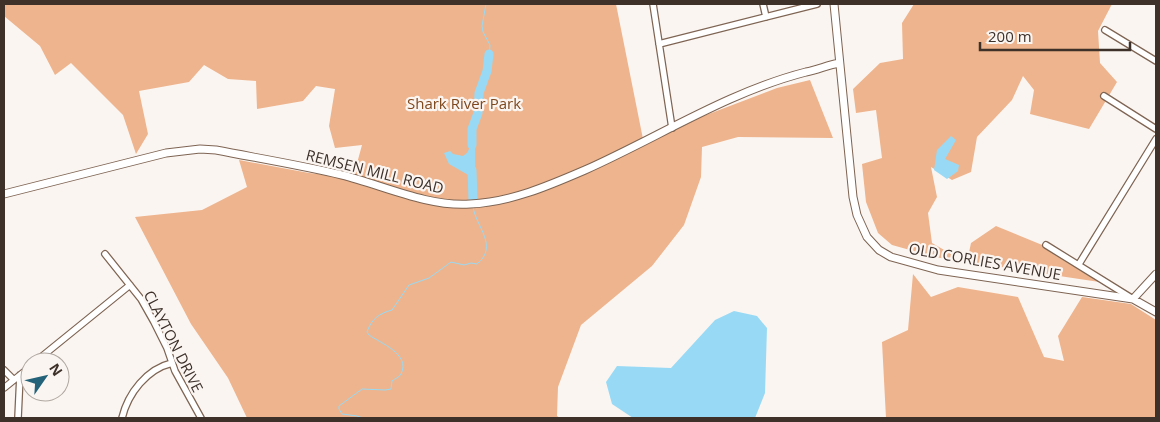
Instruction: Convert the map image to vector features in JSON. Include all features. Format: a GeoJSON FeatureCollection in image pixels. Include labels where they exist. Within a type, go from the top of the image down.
{"type":"FeatureCollection","features":[{"type":"Feature","properties":{"kind":"street"},"geometry":{"type":"LineString","coordinates":[[653,4],[672,128]]}},
{"type":"Feature","properties":{"kind":"street"},"geometry":{"type":"LineString","coordinates":[[763,4],[766,16]]}},
{"type":"Feature","properties":{"kind":"street"},"geometry":{"type":"LineString","coordinates":[[659,44],[817,4]]}},
{"type":"Feature","properties":{"kind":"street","name":"OLD CORLIES AVENUE"},"geometry":{"type":"LineString","coordinates":[[834,4],[853,197],[857,215],[864,232],[879,250],[902,261],[938,270],[1133,299]]}},
{"type":"Feature","properties":{"kind":"street"},"geometry":{"type":"LineString","coordinates":[[1105,30],[1156,61]]}},
{"type":"Feature","properties":{"kind":"street","name":"REMSEN MILL ROAD"},"geometry":{"type":"LineString","coordinates":[[4,194],[166,153],[200,149],[216,150],[324,171],[428,200],[478,204],[515,197],[553,184],[612,158],[764,85],[839,63]]}},
{"type":"Feature","properties":{"kind":"street"},"geometry":{"type":"LineString","coordinates":[[1104,96],[1156,129]]}},
{"type":"Feature","properties":{"kind":"street"},"geometry":{"type":"LineString","coordinates":[[1079,264],[1156,138]]}},
{"type":"Feature","properties":{"kind":"street","name":"OLD CORLIES AVENUE"},"geometry":{"type":"LineString","coordinates":[[1046,244],[1156,312]]}},
{"type":"Feature","properties":{"kind":"street","name":"CLAYTON DRIVE"},"geometry":{"type":"LineString","coordinates":[[105,254],[141,299],[200,418]]}},
{"type":"Feature","properties":{"kind":"street"},"geometry":{"type":"LineString","coordinates":[[1133,299],[1156,274]]}},
{"type":"Feature","properties":{"kind":"street"},"geometry":{"type":"LineString","coordinates":[[47,352],[130,285]]}},
{"type":"Feature","properties":{"kind":"street"},"geometry":{"type":"LineString","coordinates":[[122,418],[130,397],[140,383],[164,365],[172,363]]}},
{"type":"Feature","properties":{"kind":"street"},"geometry":{"type":"LineString","coordinates":[[4,370],[14,380]]}},
{"type":"Feature","properties":{"kind":"street"},"geometry":{"type":"LineString","coordinates":[[4,388],[20,375]]}},
{"type":"Feature","properties":{"kind":"street"},"geometry":{"type":"LineString","coordinates":[[18,418],[20,375]]}},
{"type":"Feature","properties":{"kind":"green space","name":"Shark River Park"},"geometry":{"type":"Polygon","coordinates":[[[4,4],[616,4],[643,139],[777,88],[810,80],[833,138],[738,137],[702,147],[701,177],[684,225],[652,266],[581,325],[558,387],[557,416],[560,418],[247,418],[228,378],[191,324],[135,217],[202,210],[247,187],[239,160],[309,173],[353,178],[362,145],[335,148],[329,126],[335,89],[316,86],[303,101],[257,109],[256,81],[228,79],[204,65],[189,82],[139,91],[148,134],[136,154],[123,115],[71,63],[55,75],[40,46],[4,16],[4,4]]]}},
{"type":"Feature","properties":{"kind":"green space"},"geometry":{"type":"Polygon","coordinates":[[[914,4],[1112,4],[1098,31],[1100,63],[1117,82],[1089,129],[1030,114],[1034,90],[1023,76],[1012,100],[977,137],[971,172],[952,180],[931,167],[937,197],[928,213],[932,243],[953,255],[952,260],[892,245],[878,233],[866,202],[862,164],[882,158],[876,110],[856,113],[853,89],[880,63],[903,59],[902,23],[914,4]]]}},
{"type":"Feature","properties":{"kind":"green space"},"geometry":{"type":"Polygon","coordinates":[[[996,226],[1052,249],[1106,283],[967,262],[971,243],[996,226]]]}},
{"type":"Feature","properties":{"kind":"green space"},"geometry":{"type":"Polygon","coordinates":[[[913,274],[931,297],[958,287],[1018,297],[1044,357],[1064,361],[1058,336],[1082,297],[1131,304],[1156,320],[1156,418],[886,418],[882,342],[908,330],[913,274]]]}},
{"type":"Feature","properties":{"kind":"water"},"geometry":{"type":"Polygon","coordinates":[[[471,133],[475,134],[475,180],[472,181],[470,176],[449,164],[444,153],[450,151],[453,154],[463,156],[466,154],[469,148],[471,133]]]}},
{"type":"Feature","properties":{"kind":"water"},"geometry":{"type":"Polygon","coordinates":[[[951,136],[956,140],[945,159],[959,165],[958,171],[947,179],[934,170],[937,150],[951,136]]]}},
{"type":"Feature","properties":{"kind":"water"},"geometry":{"type":"Polygon","coordinates":[[[734,311],[757,316],[767,328],[765,393],[755,418],[633,418],[612,404],[606,382],[617,366],[671,368],[715,320],[734,311]]]}},
{"type":"Feature","properties":{"kind":"waterway"},"geometry":{"type":"LineString","coordinates":[[471,133],[488,69],[490,45],[482,26],[486,4]]}},
{"type":"Feature","properties":{"kind":"waterway"},"geometry":{"type":"LineString","coordinates":[[472,145],[472,129],[478,113],[479,93],[487,71],[489,54]]}},
{"type":"Feature","properties":{"kind":"waterway"},"geometry":{"type":"LineString","coordinates":[[472,170],[473,201]]}},
{"type":"Feature","properties":{"kind":"waterway"},"geometry":{"type":"LineString","coordinates":[[363,418],[342,414],[339,406],[362,389],[391,389],[392,381],[401,374],[403,367],[402,361],[393,350],[369,335],[367,332],[369,327],[376,317],[392,310],[409,285],[429,278],[451,262],[464,265],[477,264],[483,257],[486,243],[473,207]]}}]}
